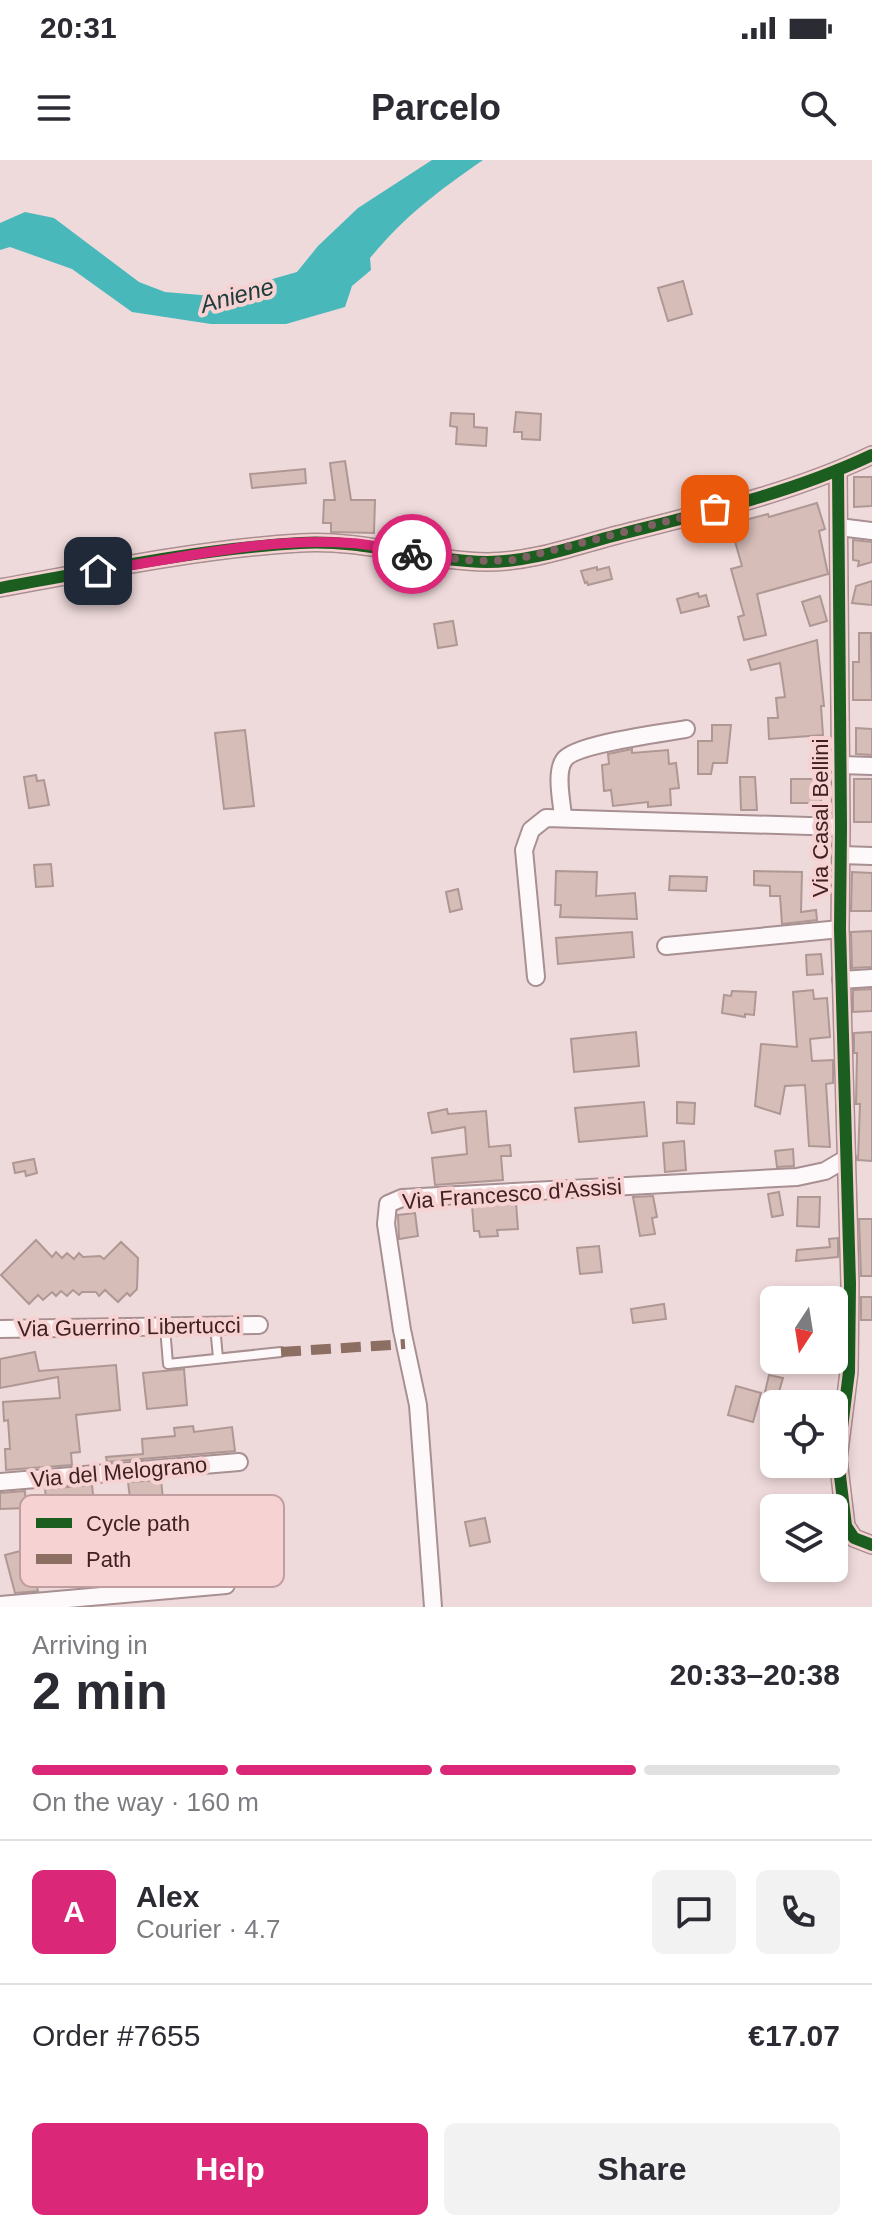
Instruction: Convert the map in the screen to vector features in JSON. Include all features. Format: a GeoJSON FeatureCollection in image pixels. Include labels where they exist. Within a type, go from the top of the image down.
{"type":"FeatureCollection","features":[{"type":"Feature","properties":{"kind":"street"},"geometry":{"type":"LineString","coordinates":[[0,588],[204,554],[302,543],[354,543],[451,560],[507,561],[699,514],[838,470],[872,455]]}},
{"type":"Feature","properties":{"kind":"street","name":"Via Casal Bellini"},"geometry":{"type":"LineString","coordinates":[[838,470],[840,929],[850,1357],[838,1459],[845,1522],[854,1538],[872,1545]]}},
{"type":"Feature","properties":{"kind":"street"},"geometry":{"type":"LineString","coordinates":[[839,527],[872,531]]}},
{"type":"Feature","properties":{"kind":"street"},"geometry":{"type":"LineString","coordinates":[[563,817],[561,771],[562,762],[567,756],[589,747],[686,729]]}},
{"type":"Feature","properties":{"kind":"street"},"geometry":{"type":"LineString","coordinates":[[841,765],[872,766]]}},
{"type":"Feature","properties":{"kind":"street"},"geometry":{"type":"LineString","coordinates":[[536,977],[524,850],[527,837],[546,818],[841,827]]}},
{"type":"Feature","properties":{"kind":"street"},"geometry":{"type":"LineString","coordinates":[[841,855],[872,856]]}},
{"type":"Feature","properties":{"kind":"street"},"geometry":{"type":"LineString","coordinates":[[666,946],[840,929]]}},
{"type":"Feature","properties":{"kind":"street"},"geometry":{"type":"LineString","coordinates":[[841,980],[872,978]]}},
{"type":"Feature","properties":{"kind":"street","name":"Via Francesco d'Assisi"},"geometry":{"type":"LineString","coordinates":[[433,1607],[418,1405],[402,1330],[388,1239],[385,1218],[388,1204],[402,1198],[803,1176],[847,1162]]}},
{"type":"Feature","properties":{"kind":"street","name":"Via Guerrino Libertucci"},"geometry":{"type":"LineString","coordinates":[[0,1329],[259,1325]]}},
{"type":"Feature","properties":{"kind":"street","name":"Via del Melograno"},"geometry":{"type":"LineString","coordinates":[[0,1482],[239,1462]]}},
{"type":"Feature","properties":{"kind":"street"},"geometry":{"type":"LineString","coordinates":[[0,1605],[203,1587]]}},
{"type":"Feature","properties":{"kind":"lane"},"geometry":{"type":"LineString","coordinates":[[215,1326],[218,1358]]}},
{"type":"Feature","properties":{"kind":"lane"},"geometry":{"type":"LineString","coordinates":[[165,1327],[168,1364],[281,1352]]}},
{"type":"Feature","properties":{"kind":"water","name":"Aniene"},"geometry":{"type":"Polygon","coordinates":[[[432,160],[483,160],[396,229],[370,258],[371,270],[352,286],[345,307],[286,324],[211,324],[132,312],[72,269],[10,247],[0,250],[0,223],[25,212],[54,218],[139,282],[165,292],[213,296],[297,272],[318,246],[358,208],[432,160]]]}},
{"type":"Feature","properties":{"kind":"building"},"geometry":{"type":"Polygon","coordinates":[[[683,281],[692,314],[668,321],[658,288],[683,281]]]}},
{"type":"Feature","properties":{"kind":"building"},"geometry":{"type":"Polygon","coordinates":[[[516,412],[541,414],[540,440],[522,439],[522,432],[514,432],[516,412]]]}},
{"type":"Feature","properties":{"kind":"building"},"geometry":{"type":"Polygon","coordinates":[[[451,413],[474,414],[474,427],[487,428],[486,446],[456,444],[457,427],[450,426],[451,413]]]}},
{"type":"Feature","properties":{"kind":"building"},"geometry":{"type":"Polygon","coordinates":[[[345,461],[351,500],[375,500],[374,533],[331,532],[331,523],[323,523],[324,500],[335,500],[330,463],[345,461]]]}},
{"type":"Feature","properties":{"kind":"building"},"geometry":{"type":"Polygon","coordinates":[[[305,469],[306,483],[252,488],[250,474],[305,469]]]}},
{"type":"Feature","properties":{"kind":"building"},"geometry":{"type":"Polygon","coordinates":[[[854,477],[872,477],[872,506],[854,507],[854,477]]]}},
{"type":"Feature","properties":{"kind":"building"},"geometry":{"type":"Polygon","coordinates":[[[817,503],[825,529],[819,531],[828,574],[757,594],[766,635],[744,640],[738,617],[744,615],[731,569],[742,566],[730,524],[817,503]]]}},
{"type":"Feature","properties":{"kind":"building"},"geometry":{"type":"Polygon","coordinates":[[[853,540],[872,542],[872,562],[858,566],[859,561],[853,560],[853,540]]]}},
{"type":"Feature","properties":{"kind":"building"},"geometry":{"type":"Polygon","coordinates":[[[597,567],[597,570],[609,567],[612,579],[588,585],[581,571],[597,567]]]}},
{"type":"Feature","properties":{"kind":"building"},"geometry":{"type":"Polygon","coordinates":[[[872,581],[872,605],[852,603],[856,586],[872,581]]]}},
{"type":"Feature","properties":{"kind":"building"},"geometry":{"type":"Polygon","coordinates":[[[698,593],[699,597],[706,595],[709,606],[681,613],[677,599],[698,593]]]}},
{"type":"Feature","properties":{"kind":"building"},"geometry":{"type":"Polygon","coordinates":[[[820,596],[827,621],[810,626],[802,602],[820,596]]]}},
{"type":"Feature","properties":{"kind":"building"},"geometry":{"type":"Polygon","coordinates":[[[453,621],[457,645],[438,648],[434,624],[453,621]]]}},
{"type":"Feature","properties":{"kind":"building"},"geometry":{"type":"Polygon","coordinates":[[[859,633],[871,633],[872,700],[853,700],[853,662],[859,662],[859,633]]]}},
{"type":"Feature","properties":{"kind":"building"},"geometry":{"type":"Polygon","coordinates":[[[817,640],[824,706],[821,706],[823,735],[769,739],[768,718],[778,718],[776,698],[785,697],[780,663],[751,670],[748,660],[817,640]]]}},
{"type":"Feature","properties":{"kind":"building"},"geometry":{"type":"Polygon","coordinates":[[[712,725],[731,725],[727,763],[713,763],[711,774],[698,774],[698,741],[712,741],[712,725]]]}},
{"type":"Feature","properties":{"kind":"building"},"geometry":{"type":"Polygon","coordinates":[[[856,728],[872,729],[872,755],[856,754],[856,728]]]}},
{"type":"Feature","properties":{"kind":"building"},"geometry":{"type":"Polygon","coordinates":[[[245,730],[254,806],[224,809],[215,733],[245,730]]]}},
{"type":"Feature","properties":{"kind":"building"},"geometry":{"type":"Polygon","coordinates":[[[632,749],[632,753],[668,750],[669,764],[676,763],[679,788],[670,789],[671,805],[648,807],[648,802],[613,806],[611,790],[604,791],[602,765],[609,764],[608,754],[632,749]]]}},
{"type":"Feature","properties":{"kind":"building"},"geometry":{"type":"Polygon","coordinates":[[[36,775],[37,781],[44,780],[49,805],[29,808],[24,777],[36,775]]]}},
{"type":"Feature","properties":{"kind":"building"},"geometry":{"type":"Polygon","coordinates":[[[740,777],[755,777],[757,810],[741,810],[740,777]]]}},
{"type":"Feature","properties":{"kind":"building"},"geometry":{"type":"Polygon","coordinates":[[[791,779],[821,779],[821,803],[791,803],[791,779]]]}},
{"type":"Feature","properties":{"kind":"building"},"geometry":{"type":"Polygon","coordinates":[[[854,779],[872,779],[872,822],[854,822],[854,779]]]}},
{"type":"Feature","properties":{"kind":"building"},"geometry":{"type":"Polygon","coordinates":[[[51,864],[53,886],[36,887],[34,865],[51,864]]]}},
{"type":"Feature","properties":{"kind":"building"},"geometry":{"type":"Polygon","coordinates":[[[556,871],[597,872],[596,896],[635,893],[637,919],[560,917],[561,905],[555,905],[556,871]]]}},
{"type":"Feature","properties":{"kind":"building"},"geometry":{"type":"Polygon","coordinates":[[[754,871],[802,872],[801,912],[816,910],[817,920],[782,924],[780,896],[770,896],[770,886],[754,885],[754,871]]]}},
{"type":"Feature","properties":{"kind":"building"},"geometry":{"type":"Polygon","coordinates":[[[852,872],[872,873],[872,911],[851,911],[852,872]]]}},
{"type":"Feature","properties":{"kind":"building"},"geometry":{"type":"Polygon","coordinates":[[[670,876],[707,877],[706,891],[669,890],[670,876]]]}},
{"type":"Feature","properties":{"kind":"building"},"geometry":{"type":"Polygon","coordinates":[[[458,889],[462,909],[450,912],[446,892],[458,889]]]}},
{"type":"Feature","properties":{"kind":"building"},"geometry":{"type":"Polygon","coordinates":[[[872,931],[872,967],[852,968],[851,932],[872,931]]]}},
{"type":"Feature","properties":{"kind":"building"},"geometry":{"type":"Polygon","coordinates":[[[632,932],[634,957],[558,964],[556,938],[632,932]]]}},
{"type":"Feature","properties":{"kind":"building"},"geometry":{"type":"Polygon","coordinates":[[[821,954],[823,974],[807,975],[806,955],[821,954]]]}},
{"type":"Feature","properties":{"kind":"building"},"geometry":{"type":"Polygon","coordinates":[[[872,989],[872,1011],[853,1012],[853,990],[872,989]]]}},
{"type":"Feature","properties":{"kind":"building"},"geometry":{"type":"Polygon","coordinates":[[[813,990],[814,999],[827,998],[830,1037],[810,1039],[812,1061],[833,1060],[833,1083],[826,1084],[830,1147],[809,1146],[805,1085],[785,1086],[780,1114],[755,1106],[761,1044],[797,1047],[793,992],[813,990]]]}},
{"type":"Feature","properties":{"kind":"building"},"geometry":{"type":"Polygon","coordinates":[[[732,991],[756,992],[754,1015],[745,1014],[745,1017],[722,1013],[724,995],[731,996],[732,991]]]}},
{"type":"Feature","properties":{"kind":"building"},"geometry":{"type":"Polygon","coordinates":[[[636,1032],[639,1066],[574,1072],[571,1039],[636,1032]]]}},
{"type":"Feature","properties":{"kind":"building"},"geometry":{"type":"Polygon","coordinates":[[[872,1032],[872,1161],[858,1160],[860,1104],[856,1104],[857,1053],[854,1053],[854,1033],[872,1032]]]}},
{"type":"Feature","properties":{"kind":"building"},"geometry":{"type":"Polygon","coordinates":[[[644,1102],[647,1136],[579,1142],[575,1108],[644,1102]]]}},
{"type":"Feature","properties":{"kind":"building"},"geometry":{"type":"Polygon","coordinates":[[[677,1102],[695,1103],[694,1124],[677,1123],[677,1102]]]}},
{"type":"Feature","properties":{"kind":"building"},"geometry":{"type":"Polygon","coordinates":[[[447,1109],[448,1114],[486,1111],[489,1147],[510,1145],[511,1156],[501,1156],[503,1180],[435,1185],[432,1158],[467,1154],[465,1127],[432,1133],[428,1113],[447,1109]]]}},
{"type":"Feature","properties":{"kind":"building"},"geometry":{"type":"Polygon","coordinates":[[[684,1141],[686,1170],[665,1172],[663,1143],[684,1141]]]}},
{"type":"Feature","properties":{"kind":"building"},"geometry":{"type":"Polygon","coordinates":[[[793,1149],[794,1166],[777,1167],[775,1151],[793,1149]]]}},
{"type":"Feature","properties":{"kind":"building"},"geometry":{"type":"Polygon","coordinates":[[[34,1159],[37,1173],[26,1176],[25,1171],[15,1173],[13,1163],[34,1159]]]}},
{"type":"Feature","properties":{"kind":"building"},"geometry":{"type":"Polygon","coordinates":[[[779,1192],[783,1215],[772,1217],[768,1194],[779,1192]]]}},
{"type":"Feature","properties":{"kind":"building"},"geometry":{"type":"Polygon","coordinates":[[[653,1196],[657,1217],[652,1218],[655,1234],[640,1236],[633,1197],[653,1196]]]}},
{"type":"Feature","properties":{"kind":"building"},"geometry":{"type":"Polygon","coordinates":[[[798,1197],[820,1197],[819,1227],[797,1226],[798,1197]]]}},
{"type":"Feature","properties":{"kind":"building"},"geometry":{"type":"Polygon","coordinates":[[[516,1203],[518,1229],[497,1230],[498,1236],[480,1237],[479,1231],[474,1231],[472,1205],[516,1203]]]}},
{"type":"Feature","properties":{"kind":"building"},"geometry":{"type":"Polygon","coordinates":[[[415,1213],[418,1236],[399,1239],[398,1215],[415,1213]]]}},
{"type":"Feature","properties":{"kind":"building"},"geometry":{"type":"Polygon","coordinates":[[[859,1219],[872,1219],[872,1276],[861,1276],[859,1219]]]}},
{"type":"Feature","properties":{"kind":"building"},"geometry":{"type":"Polygon","coordinates":[[[838,1238],[838,1257],[796,1261],[797,1250],[830,1247],[829,1239],[838,1238]]]}},
{"type":"Feature","properties":{"kind":"building"},"geometry":{"type":"Polygon","coordinates":[[[36,1240],[52,1257],[56,1252],[62,1258],[67,1253],[74,1259],[79,1253],[83,1257],[100,1256],[104,1259],[121,1242],[138,1258],[137,1289],[118,1302],[105,1290],[99,1296],[96,1292],[82,1292],[79,1295],[73,1290],[67,1296],[61,1291],[56,1296],[52,1292],[43,1300],[38,1295],[29,1304],[1,1275],[36,1240]]]}},
{"type":"Feature","properties":{"kind":"building"},"geometry":{"type":"Polygon","coordinates":[[[599,1246],[602,1272],[580,1274],[577,1248],[599,1246]]]}},
{"type":"Feature","properties":{"kind":"building"},"geometry":{"type":"Polygon","coordinates":[[[861,1297],[872,1297],[872,1320],[861,1320],[861,1297]]]}},
{"type":"Feature","properties":{"kind":"building"},"geometry":{"type":"Polygon","coordinates":[[[664,1304],[666,1319],[633,1323],[631,1309],[664,1304]]]}},
{"type":"Feature","properties":{"kind":"building"},"geometry":{"type":"Polygon","coordinates":[[[35,1352],[39,1371],[116,1365],[120,1410],[76,1415],[80,1452],[71,1453],[72,1465],[6,1470],[5,1449],[10,1449],[3,1402],[60,1398],[58,1377],[0,1388],[0,1359],[35,1352]]]}},
{"type":"Feature","properties":{"kind":"building"},"geometry":{"type":"Polygon","coordinates":[[[184,1369],[187,1405],[147,1409],[143,1373],[184,1369]]]}},
{"type":"Feature","properties":{"kind":"building"},"geometry":{"type":"Polygon","coordinates":[[[769,1375],[783,1378],[779,1390],[765,1390],[769,1375]]]}},
{"type":"Feature","properties":{"kind":"building"},"geometry":{"type":"Polygon","coordinates":[[[736,1386],[760,1393],[753,1422],[728,1415],[736,1386]]]}},
{"type":"Feature","properties":{"kind":"building"},"geometry":{"type":"Polygon","coordinates":[[[193,1426],[194,1432],[232,1427],[235,1451],[107,1462],[106,1457],[143,1454],[142,1439],[175,1436],[174,1428],[193,1426]]]}},
{"type":"Feature","properties":{"kind":"building"},"geometry":{"type":"Polygon","coordinates":[[[161,1480],[163,1495],[130,1495],[128,1482],[161,1480]]]}},
{"type":"Feature","properties":{"kind":"building"},"geometry":{"type":"Polygon","coordinates":[[[92,1485],[93,1495],[46,1495],[45,1489],[92,1485]]]}},
{"type":"Feature","properties":{"kind":"building"},"geometry":{"type":"Polygon","coordinates":[[[25,1491],[25,1495],[20,1495],[20,1508],[0,1509],[0,1493],[25,1491]]]}},
{"type":"Feature","properties":{"kind":"building"},"geometry":{"type":"Polygon","coordinates":[[[485,1518],[490,1542],[470,1546],[465,1522],[485,1518]]]}},
{"type":"Feature","properties":{"kind":"building"},"geometry":{"type":"Polygon","coordinates":[[[20,1551],[20,1587],[37,1587],[38,1591],[15,1593],[5,1555],[20,1551]]]}},
{"type":"Feature","properties":{"kind":"marked path"},"geometry":{"type":"LineString","coordinates":[[281,1352],[405,1344]]}},
{"type":"Feature","properties":{"kind":"cycle path"},"geometry":{"type":"LineString","coordinates":[[0,588],[187,555],[300,543],[347,544],[464,561],[520,559],[747,501],[872,455]]}},
{"type":"Feature","properties":{"kind":"cycle path"},"geometry":{"type":"LineString","coordinates":[[838,470],[840,929],[850,1284],[849,1372],[838,1459],[846,1526],[854,1538],[872,1545]]}},
{"type":"Feature","properties":{"kind":"way so far"},"geometry":{"type":"LineString","coordinates":[[412,554],[451,560],[514,560],[715,509]]}},
{"type":"Feature","properties":{"kind":"route"},"geometry":{"type":"LineString","coordinates":[[98,571],[245,548],[302,543],[354,543],[412,554]]}}]}
